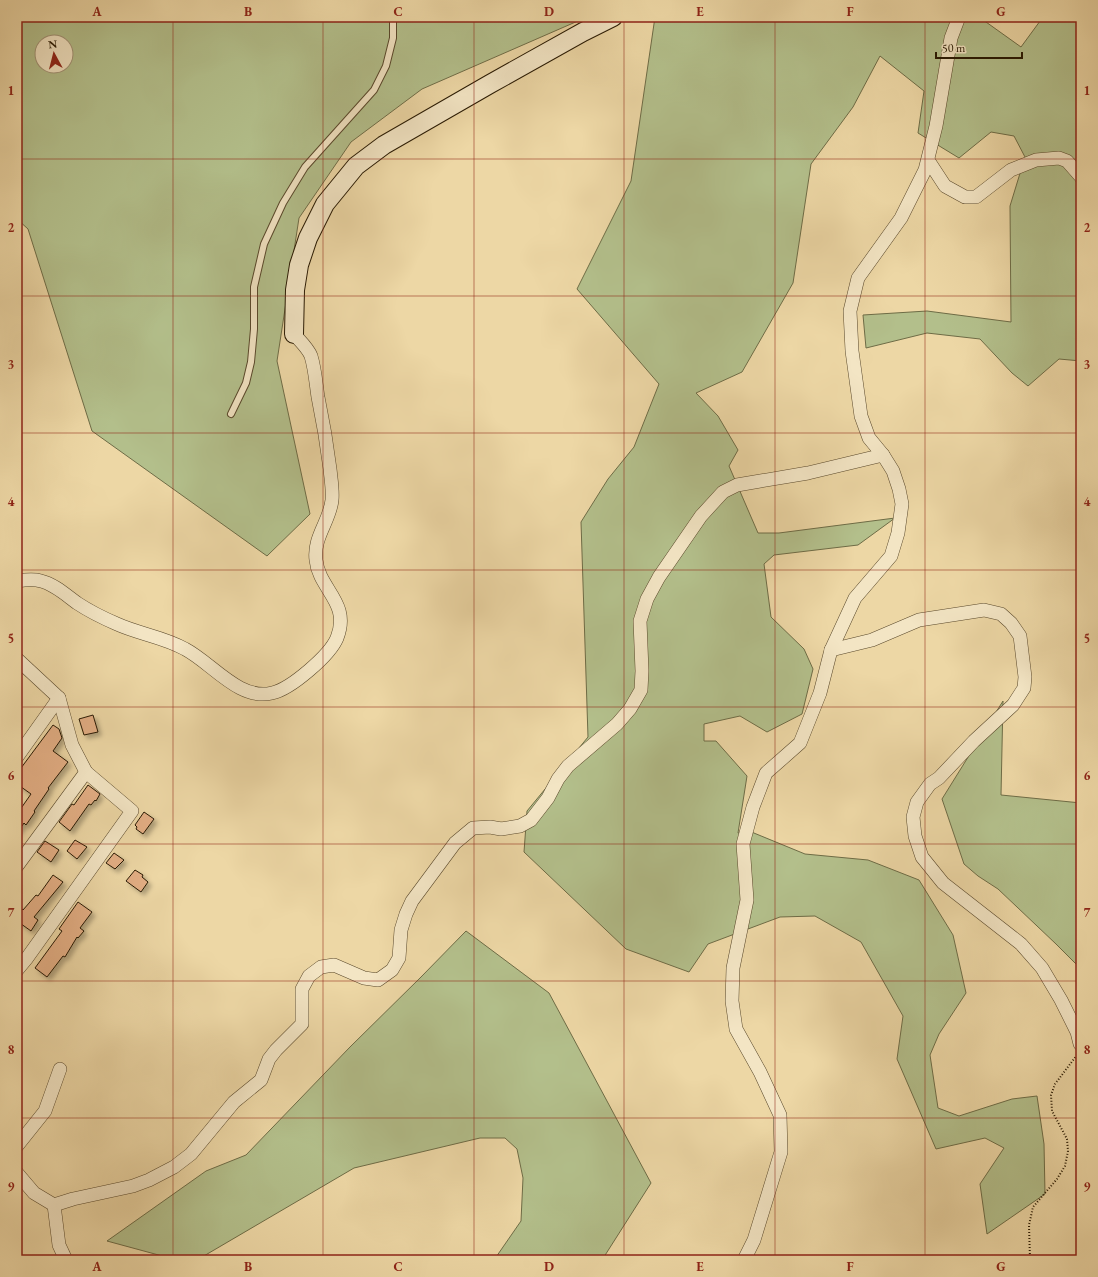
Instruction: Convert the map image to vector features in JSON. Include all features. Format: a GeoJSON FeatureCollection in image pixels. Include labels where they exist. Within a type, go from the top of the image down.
{"type":"FeatureCollection","features":[{"type":"Feature","properties":{"kind":"street"},"geometry":{"type":"LineString","coordinates":[[17,581],[42,581],[58,589],[78,604],[116,624],[181,646],[202,658],[240,688],[251,693],[273,693],[283,689],[293,683],[325,655],[332,647],[337,637],[340,617],[338,607],[318,570],[316,549],[320,532],[330,509],[332,490],[327,447],[310,355],[294,334],[295,290],[299,265],[308,238],[325,204],[356,166],[384,145],[477,91],[613,17]]}},
{"type":"Feature","properties":{"kind":"street"},"geometry":{"type":"LineString","coordinates":[[744,1260],[754,1240],[781,1152],[780,1115],[760,1072],[736,1028],[732,1001],[733,968],[747,900],[743,844],[753,806],[766,773],[800,743],[820,693],[831,650],[855,598],[891,556],[898,533],[902,504],[893,471],[883,455],[869,438],[861,416],[852,351],[850,311],[858,278],[901,218],[925,170],[936,126],[951,38],[959,17]]}},
{"type":"Feature","properties":{"kind":"street"},"geometry":{"type":"LineString","coordinates":[[928,160],[945,186],[965,198],[976,197],[1011,170],[1036,160],[1059,158],[1067,161],[1081,177]]}},
{"type":"Feature","properties":{"kind":"street"},"geometry":{"type":"LineString","coordinates":[[17,1173],[34,1193],[54,1205],[73,1199],[133,1186],[149,1180],[174,1167],[191,1154],[234,1102],[260,1080],[269,1059],[302,1024],[302,989],[310,976],[321,967],[334,965],[364,978],[378,980],[392,970],[399,958],[401,930],[412,901],[455,843],[473,828],[490,827],[501,829],[520,826],[530,820],[548,798],[558,779],[568,766],[617,724],[630,709],[641,690],[642,671],[640,621],[647,599],[659,577],[701,516],[723,492],[737,485],[808,473],[883,455]]}},
{"type":"Feature","properties":{"kind":"street"},"geometry":{"type":"LineString","coordinates":[[831,650],[872,640],[919,620],[984,610],[1001,614],[1011,623],[1020,636],[1025,678],[1024,688],[1013,705],[974,741],[939,778],[930,784],[917,802],[913,817],[915,836],[922,857],[943,884],[1021,944],[1042,968],[1061,1000],[1077,1032],[1080,1044]]}},
{"type":"Feature","properties":{"kind":"street"},"geometry":{"type":"LineString","coordinates":[[17,659],[59,698],[72,745],[86,772],[132,811],[22,954],[17,970]]}},
{"type":"Feature","properties":{"kind":"street"},"geometry":{"type":"LineString","coordinates":[[17,756],[59,698]]}},
{"type":"Feature","properties":{"kind":"street"},"geometry":{"type":"LineString","coordinates":[[17,866],[86,772]]}},
{"type":"Feature","properties":{"kind":"street"},"geometry":{"type":"LineString","coordinates":[[17,1146],[45,1111],[60,1069]]}},
{"type":"Feature","properties":{"kind":"street"},"geometry":{"type":"LineString","coordinates":[[54,1205],[59,1245],[66,1260]]}},
{"type":"Feature","properties":{"kind":"lane"},"geometry":{"type":"LineString","coordinates":[[231,414],[246,382],[251,362],[254,329],[254,287],[264,244],[283,203],[305,167],[374,90],[386,66],[393,38],[393,17]]}},
{"type":"Feature","properties":{"kind":"path"},"geometry":{"type":"LineString","coordinates":[[1030,1260],[1029,1225],[1033,1207],[1057,1179],[1065,1166],[1068,1151],[1067,1139],[1052,1111],[1051,1095],[1055,1084],[1078,1054],[1080,1044]]}},
{"type":"Feature","properties":{"kind":"green space"},"geometry":{"type":"Polygon","coordinates":[[[17,17],[587,17],[422,89],[351,142],[299,218],[277,361],[310,514],[267,556],[92,431],[28,229],[17,219],[17,17]]]}},
{"type":"Feature","properties":{"kind":"green space"},"geometry":{"type":"Polygon","coordinates":[[[655,17],[979,17],[1021,47],[1043,17],[1081,17],[1081,361],[1059,359],[1028,386],[1012,373],[980,339],[927,333],[866,348],[863,315],[927,311],[1011,322],[1010,206],[1025,157],[1014,136],[991,132],[959,158],[918,133],[924,91],[880,56],[853,107],[811,164],[793,283],[742,372],[696,393],[718,416],[738,450],[729,466],[758,533],[779,533],[895,518],[858,545],[774,555],[764,564],[771,617],[804,649],[813,669],[802,714],[767,732],[740,716],[704,724],[704,741],[716,741],[747,776],[738,833],[749,831],[805,854],[868,860],[919,880],[953,935],[966,993],[939,1034],[930,1055],[938,1108],[959,1116],[1012,1099],[1037,1096],[1044,1144],[1045,1194],[987,1234],[980,1184],[1004,1148],[985,1138],[936,1149],[897,1059],[903,1016],[861,942],[815,916],[780,917],[708,944],[689,972],[626,949],[524,852],[527,811],[588,737],[581,522],[608,479],[634,447],[659,384],[577,289],[631,181],[655,17]]]}},
{"type":"Feature","properties":{"kind":"green space"},"geometry":{"type":"Polygon","coordinates":[[[1003,701],[1001,795],[1081,803],[1081,969],[998,889],[978,876],[964,864],[942,799],[1003,701]]]}},
{"type":"Feature","properties":{"kind":"green space"},"geometry":{"type":"Polygon","coordinates":[[[466,931],[549,993],[651,1183],[602,1260],[494,1260],[521,1221],[523,1178],[517,1149],[505,1138],[480,1138],[354,1168],[197,1260],[177,1260],[107,1241],[206,1171],[246,1155],[350,1047],[466,931]]]}},
{"type":"Feature","properties":{"kind":"building"},"geometry":{"type":"Polygon","coordinates":[[[93,715],[98,732],[84,735],[79,719],[93,715]]]}},
{"type":"Feature","properties":{"kind":"building"},"geometry":{"type":"Polygon","coordinates":[[[53,725],[59,729],[62,738],[53,751],[68,762],[48,788],[49,789],[26,825],[24,823],[17,833],[17,814],[31,794],[17,784],[17,766],[21,768],[53,725]]]}},
{"type":"Feature","properties":{"kind":"building"},"geometry":{"type":"Polygon","coordinates":[[[88,785],[100,794],[96,801],[95,800],[91,805],[89,804],[70,831],[59,822],[72,804],[74,805],[88,785]]]}},
{"type":"Feature","properties":{"kind":"building"},"geometry":{"type":"Polygon","coordinates":[[[144,812],[154,819],[143,834],[136,829],[137,827],[135,825],[144,812]]]}},
{"type":"Feature","properties":{"kind":"building"},"geometry":{"type":"Polygon","coordinates":[[[75,840],[87,847],[77,859],[67,851],[75,840]]]}},
{"type":"Feature","properties":{"kind":"building"},"geometry":{"type":"Polygon","coordinates":[[[45,841],[59,850],[51,862],[37,852],[45,841]]]}},
{"type":"Feature","properties":{"kind":"building"},"geometry":{"type":"Polygon","coordinates":[[[114,853],[124,860],[115,869],[106,863],[114,853]]]}},
{"type":"Feature","properties":{"kind":"building"},"geometry":{"type":"Polygon","coordinates":[[[135,870],[143,875],[142,877],[148,882],[141,892],[126,881],[135,870]]]}},
{"type":"Feature","properties":{"kind":"building"},"geometry":{"type":"Polygon","coordinates":[[[53,875],[63,882],[34,917],[38,920],[31,931],[17,921],[17,905],[23,910],[36,895],[38,896],[53,875]]]}},
{"type":"Feature","properties":{"kind":"building"},"geometry":{"type":"Polygon","coordinates":[[[78,902],[92,912],[80,928],[84,931],[78,938],[77,937],[65,957],[63,956],[47,977],[35,968],[62,931],[59,929],[78,902]]]}}]}
